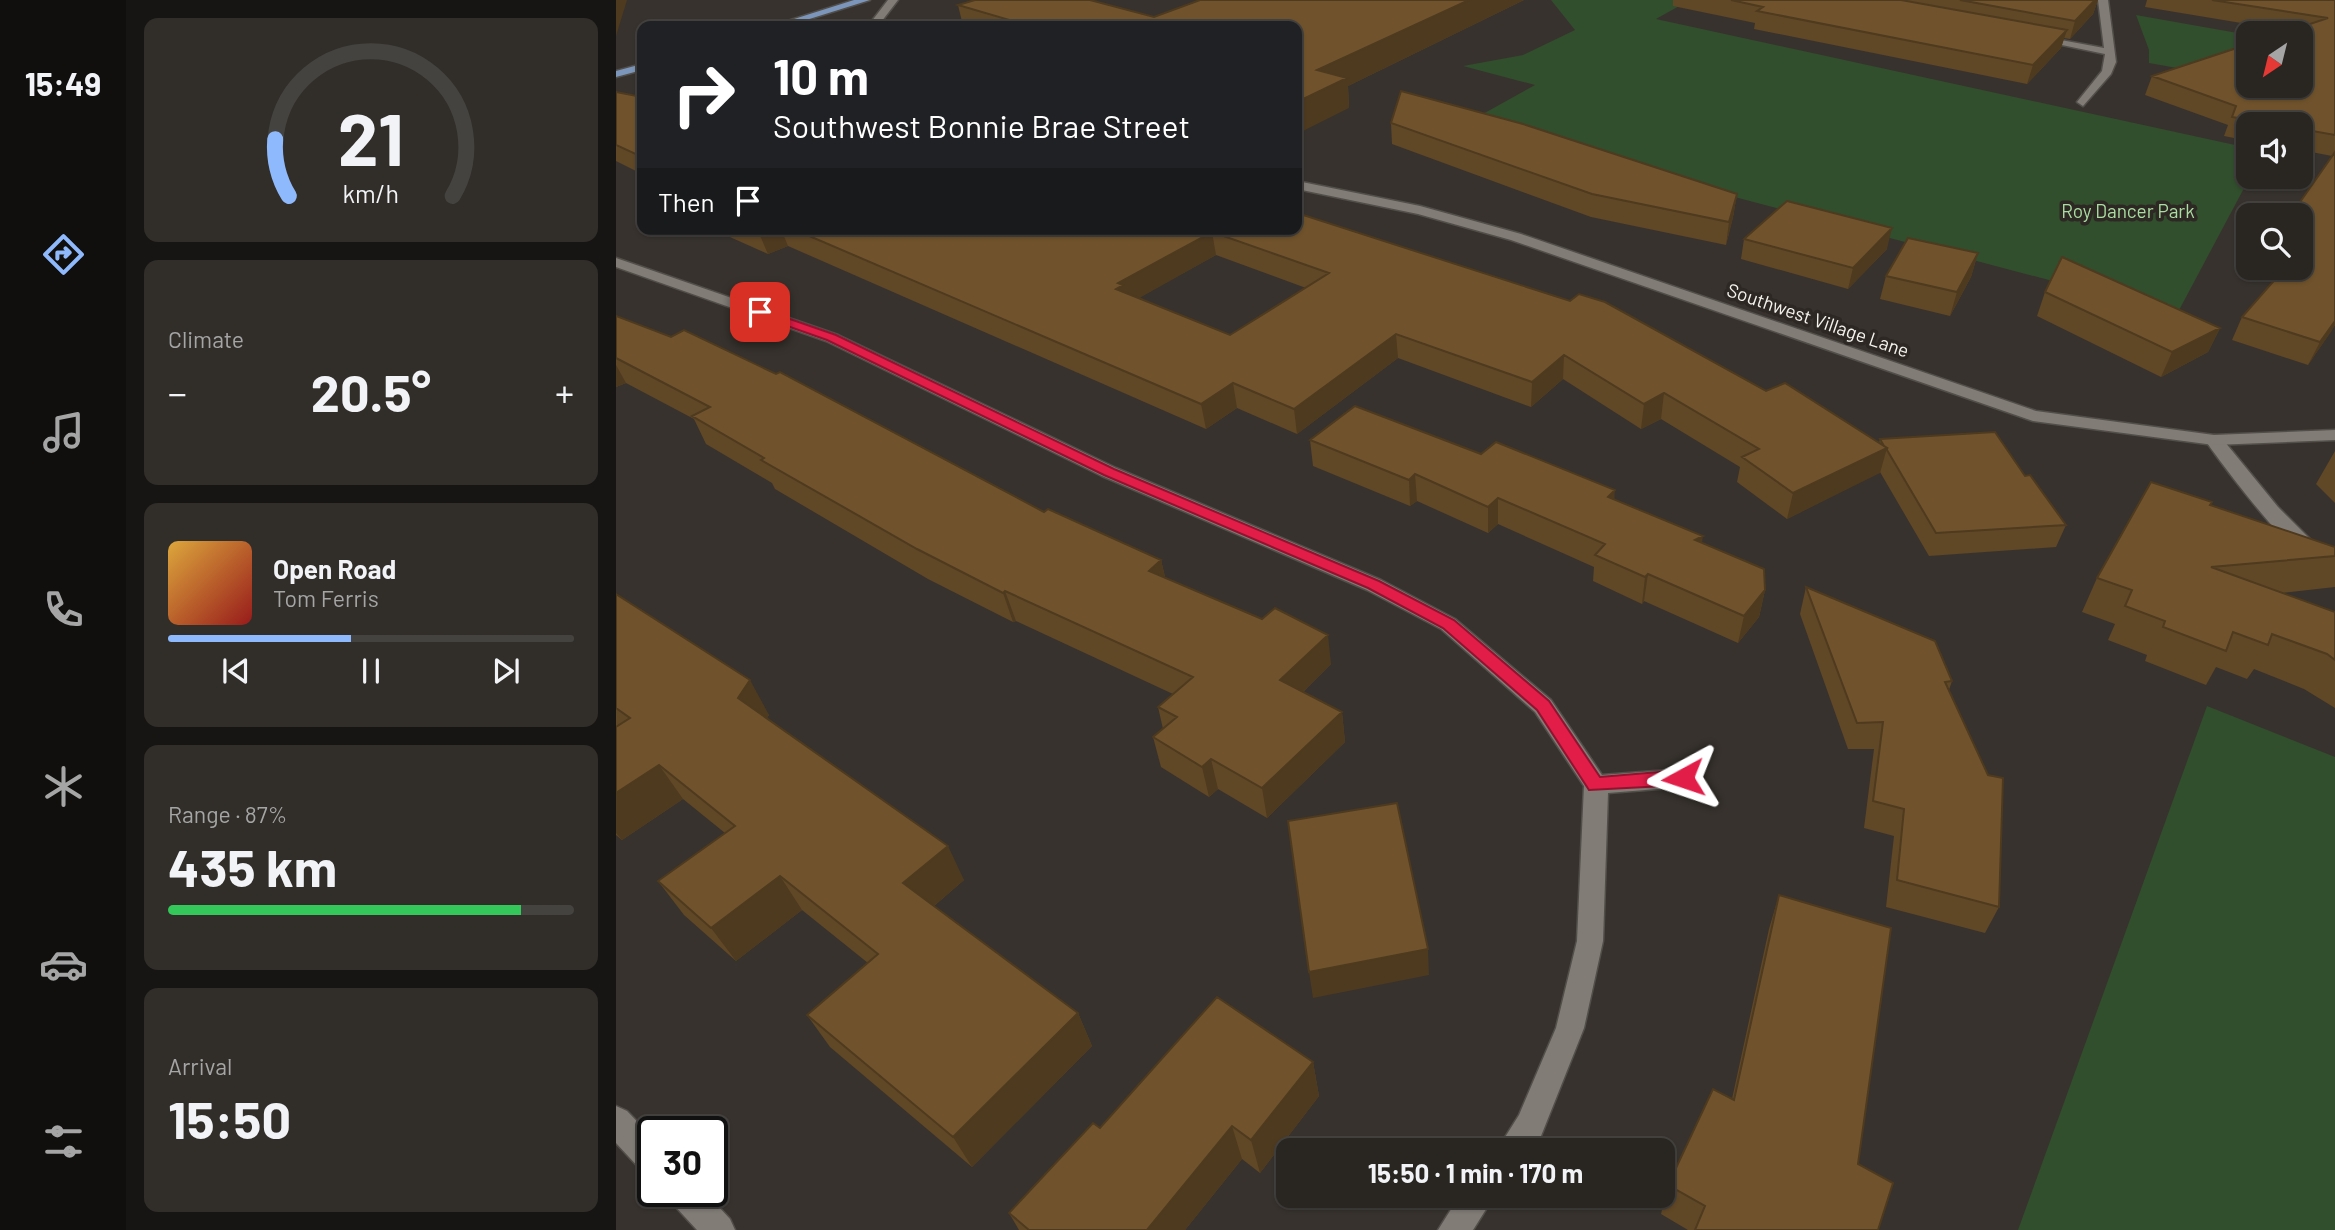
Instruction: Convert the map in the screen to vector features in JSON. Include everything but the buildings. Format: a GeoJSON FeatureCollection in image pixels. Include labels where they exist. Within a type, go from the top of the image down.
{"type":"FeatureCollection","features":[{"type":"Feature","properties":{"kind":"main road"},"geometry":{"type":"LineString","coordinates":[[794,21],[865,0]]}},
{"type":"Feature","properties":{"kind":"main road"},"geometry":{"type":"LineString","coordinates":[[616,74],[637,68]]}},
{"type":"Feature","properties":{"kind":"street"},"geometry":{"type":"LineString","coordinates":[[877,21],[893,0]]}},
{"type":"Feature","properties":{"kind":"street"},"geometry":{"type":"LineString","coordinates":[[2082,102],[2107,72],[2110,52],[2103,0]]}},
{"type":"Feature","properties":{"kind":"street"},"geometry":{"type":"LineString","coordinates":[[2016,35],[2110,52]]}},
{"type":"Feature","properties":{"kind":"street","name":"Southwest Village Lane"},"geometry":{"type":"LineString","coordinates":[[1302,186],[1420,210],[1516,237],[2033,416],[2214,440],[2335,435]]}},
{"type":"Feature","properties":{"kind":"street"},"geometry":{"type":"LineString","coordinates":[[616,262],[832,338],[1109,472],[1374,585],[1448,624],[1543,706],[1596,785],[1590,941],[1570,1028],[1530,1125],[1521,1138]]}},
{"type":"Feature","properties":{"kind":"street"},"geometry":{"type":"LineString","coordinates":[[2214,440],[2248,488],[2290,535],[2335,575]]}},
{"type":"Feature","properties":{"kind":"street"},"geometry":{"type":"LineString","coordinates":[[1596,785],[1683,778]]}},
{"type":"Feature","properties":{"kind":"street"},"geometry":{"type":"LineString","coordinates":[[616,1122],[637,1144]]}},
{"type":"Feature","properties":{"kind":"street"},"geometry":{"type":"LineString","coordinates":[[697,1207],[719,1230]]}},
{"type":"Feature","properties":{"kind":"street"},"geometry":{"type":"LineString","coordinates":[[1454,1230],[1470,1208]]}},
{"type":"Feature","properties":{"kind":"green space","name":"Roy Dancer Park"},"geometry":{"type":"Polygon","coordinates":[[[1551,0],[1690,0],[1656,19],[2236,145],[2236,189],[2244,189],[2177,314],[1463,125],[1535,85],[1463,66],[1523,55],[1575,30],[1551,0]]]}},
{"type":"Feature","properties":{"kind":"green space"},"geometry":{"type":"Polygon","coordinates":[[[2136,15],[2236,33],[2236,83],[2199,72],[2149,63],[2149,50],[2136,15]]]}},
{"type":"Feature","properties":{"kind":"green space"},"geometry":{"type":"Polygon","coordinates":[[[2285,98],[2307,98],[2311,106],[2285,98]]]}},
{"type":"Feature","properties":{"kind":"green space"},"geometry":{"type":"Polygon","coordinates":[[[2207,706],[2335,757],[2335,1230],[2018,1230],[2207,706]]]}},
{"type":"Feature","properties":{"kind":"route"},"geometry":{"type":"LineString","coordinates":[[760,312],[832,338],[1109,472],[1374,585],[1448,624],[1543,706],[1596,785],[1683,778]]}}]}
